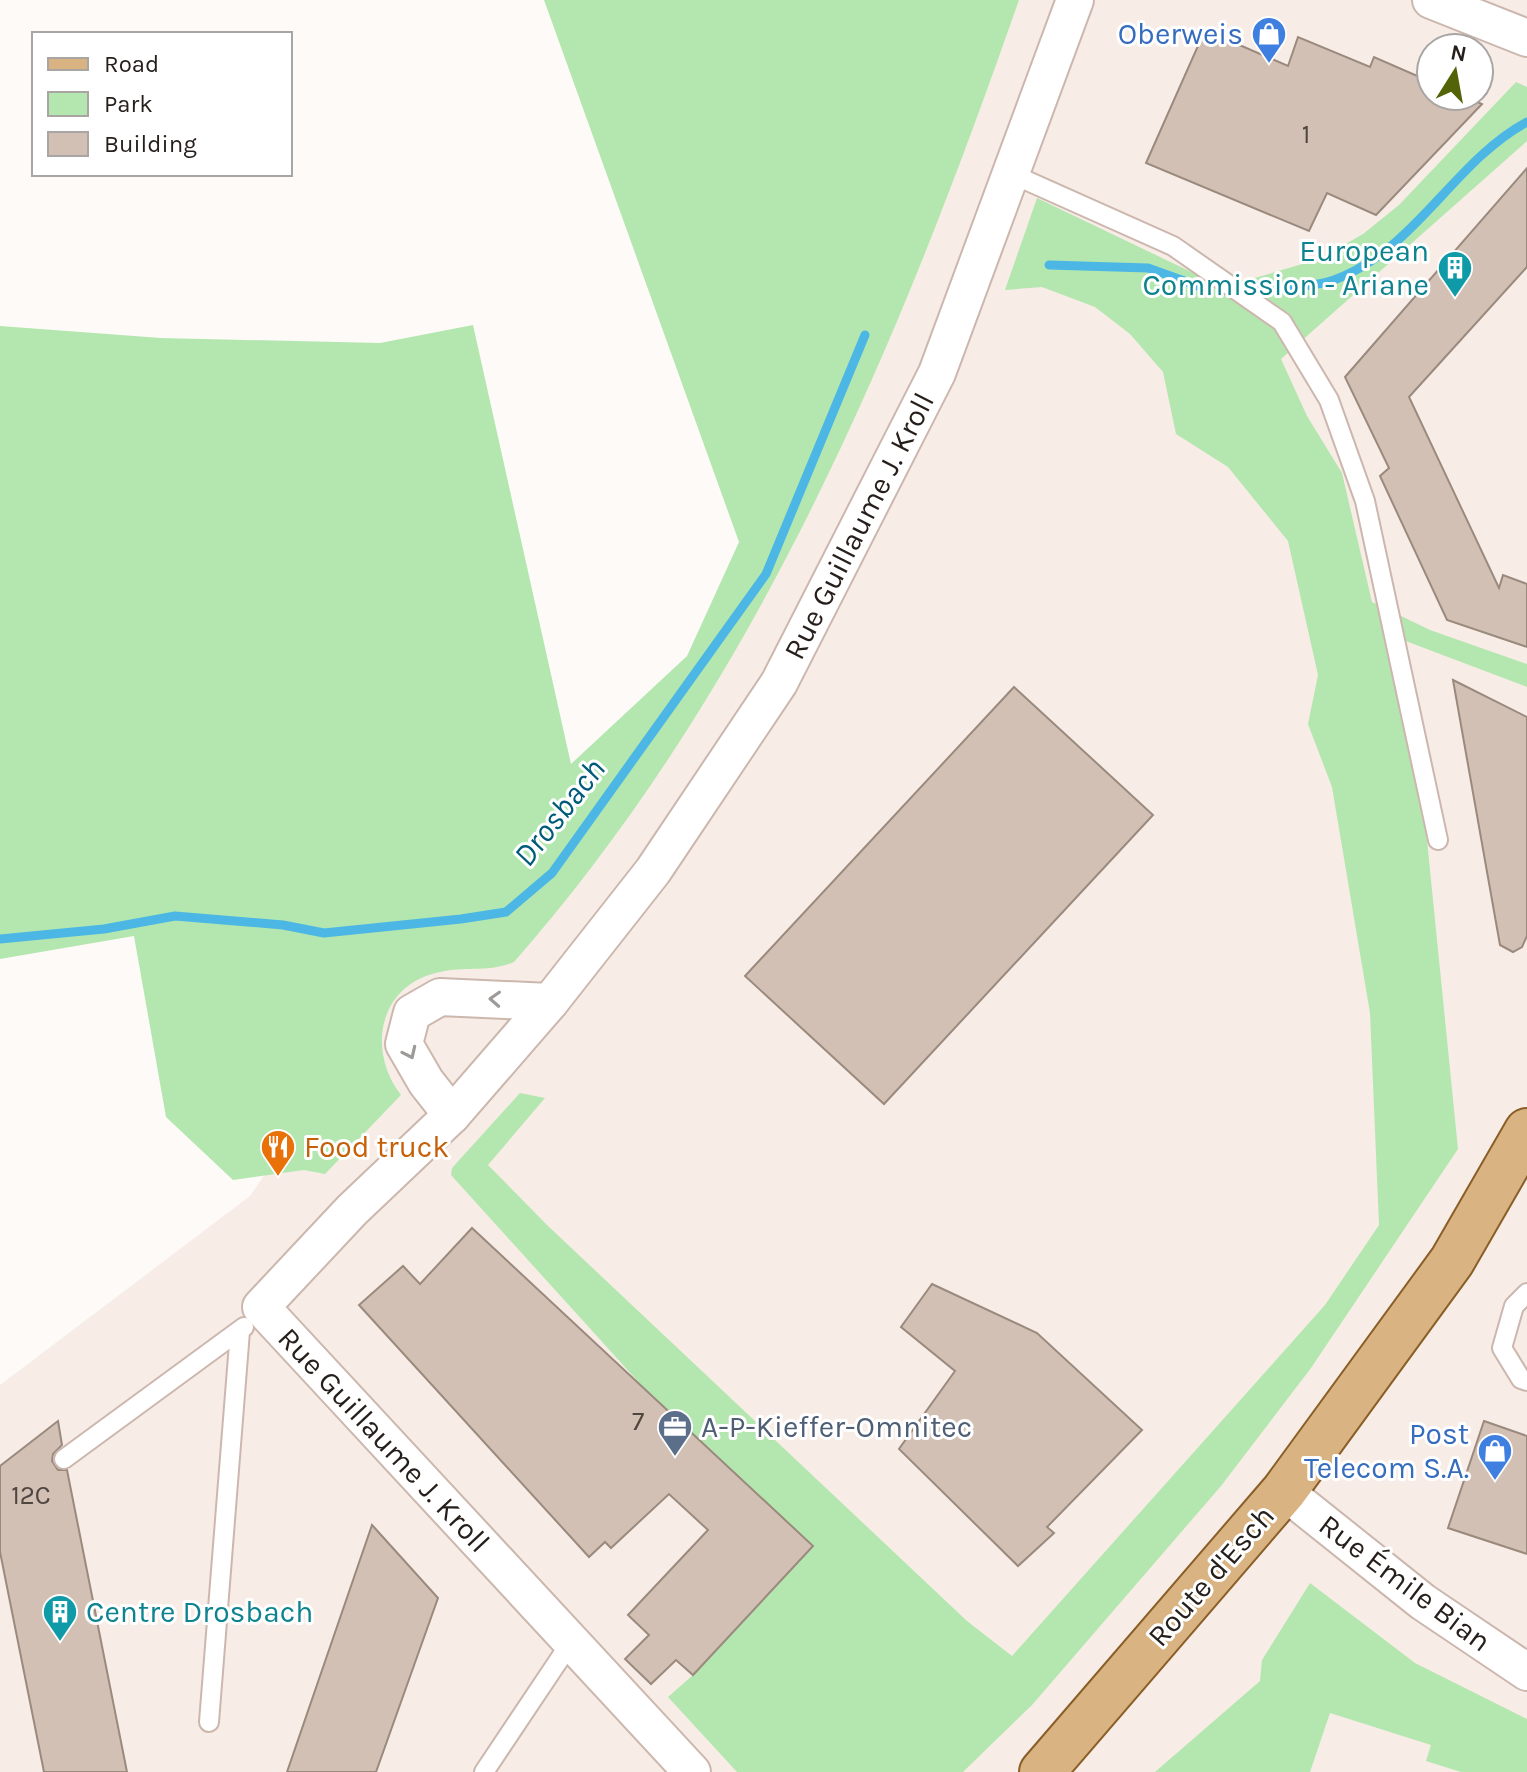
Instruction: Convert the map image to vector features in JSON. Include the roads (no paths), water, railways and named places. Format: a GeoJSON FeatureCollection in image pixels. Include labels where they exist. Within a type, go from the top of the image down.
{"type":"FeatureCollection","features":[{"type":"Feature","properties":{"kind":"main road","name":"Route d'Esch"},"geometry":{"type":"LineString","coordinates":[[1042,1772],[1284,1491],[1452,1261],[1527,1131]]}},
{"type":"Feature","properties":{"kind":"street","name":"Rue Guillaume J. Kroll"},"geometry":{"type":"LineString","coordinates":[[692,1772],[571,1642],[251,1319],[352,1210],[452,1115],[550,1002],[653,871],[779,683],[937,373],[1075,0]]}},
{"type":"Feature","properties":{"kind":"street"},"geometry":{"type":"LineString","coordinates":[[1454,4],[1527,38]]}},
{"type":"Feature","properties":{"kind":"street"},"geometry":{"type":"LineString","coordinates":[[452,1115],[426,1082],[404,1044],[412,1013],[440,997],[550,1002]]}},
{"type":"Feature","properties":{"kind":"street","name":"Rue Émile Bian"},"geometry":{"type":"LineString","coordinates":[[1284,1491],[1423,1602],[1527,1672]]}},
{"type":"Feature","properties":{"kind":"lane"},"geometry":{"type":"LineString","coordinates":[[1012,174],[1173,246],[1282,322],[1329,400],[1365,501],[1438,840]]}},
{"type":"Feature","properties":{"kind":"lane"},"geometry":{"type":"LineString","coordinates":[[1527,1293],[1514,1306],[1502,1348],[1521,1379],[1527,1381]]}},
{"type":"Feature","properties":{"kind":"lane"},"geometry":{"type":"LineString","coordinates":[[64,1459],[251,1319]]}},
{"type":"Feature","properties":{"kind":"lane"},"geometry":{"type":"LineString","coordinates":[[209,1722],[251,1319]]}},
{"type":"Feature","properties":{"kind":"lane"},"geometry":{"type":"LineString","coordinates":[[484,1772],[571,1642]]}},
{"type":"Feature","properties":{"kind":"waterway","name":"Drosbach"},"geometry":{"type":"LineString","coordinates":[[1249,287],[1324,283],[1363,266],[1412,227],[1477,159],[1527,122]]}},
{"type":"Feature","properties":{"kind":"waterway","name":"Drosbach"},"geometry":{"type":"LineString","coordinates":[[1049,265],[1148,268],[1201,287]]}},
{"type":"Feature","properties":{"kind":"waterway","name":"Drosbach"},"geometry":{"type":"LineString","coordinates":[[0,939],[104,929],[175,916],[283,925],[324,933],[506,912],[552,873],[766,574],[865,335]]}},
{"type":"Feature","properties":{"kind":"place","name":"Oberweis"},"geometry":{"type":"Point","coordinates":[1269,65]}},
{"type":"Feature","properties":{"kind":"place","name":"European Commission - Ariane"},"geometry":{"type":"Point","coordinates":[1455,299]}},
{"type":"Feature","properties":{"kind":"place","name":"Food truck"},"geometry":{"type":"Point","coordinates":[278,1178]}},
{"type":"Feature","properties":{"kind":"place","name":"A-P-Kieffer-Omnitec"},"geometry":{"type":"Point","coordinates":[675,1458]}},
{"type":"Feature","properties":{"kind":"place","name":"Post Telecom S.A."},"geometry":{"type":"Point","coordinates":[1495,1482]}},
{"type":"Feature","properties":{"kind":"place","name":"Centre Drosbach"},"geometry":{"type":"Point","coordinates":[60,1643]}}]}
